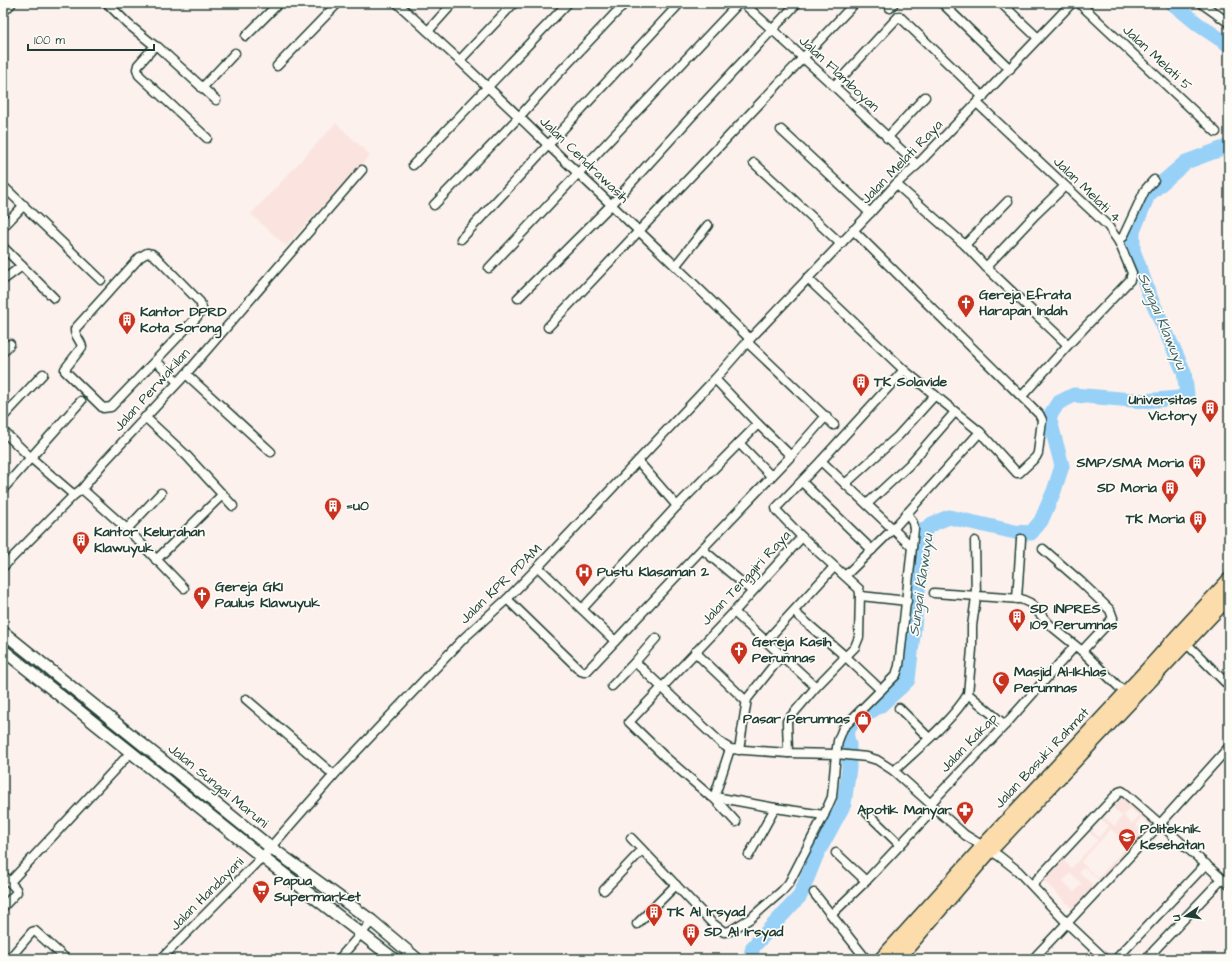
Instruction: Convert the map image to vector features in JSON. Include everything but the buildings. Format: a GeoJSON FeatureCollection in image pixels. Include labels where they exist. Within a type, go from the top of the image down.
{"type":"FeatureCollection","features":[{"type":"Feature","properties":{"kind":"highway","name":"Jalan Basuki Rahmat"},"geometry":{"type":"LineString","coordinates":[[881,959],[1182,639],[1229,580]]}},
{"type":"Feature","properties":{"kind":"highway","name":"Jalan Basuki Rahmat"},"geometry":{"type":"LineString","coordinates":[[1083,745],[1125,693],[1229,597]]}},
{"type":"Feature","properties":{"kind":"highway","name":"Jalan Basuki Rahmat"},"geometry":{"type":"LineString","coordinates":[[902,958],[986,848]]}},
{"type":"Feature","properties":{"kind":"main road"},"geometry":{"type":"LineString","coordinates":[[3,10],[10,3]]}},
{"type":"Feature","properties":{"kind":"main road","name":"Jalan Sungai Maruni"},"geometry":{"type":"LineString","coordinates":[[3,632],[270,847],[372,921],[418,959]]}},
{"type":"Feature","properties":{"kind":"main road","name":"Jalan Sungai Maruni"},"geometry":{"type":"LineString","coordinates":[[3,650],[262,857],[394,959]]}},
{"type":"Feature","properties":{"kind":"street"},"geometry":{"type":"LineString","coordinates":[[107,3],[128,24],[167,54],[216,100]]}},
{"type":"Feature","properties":{"kind":"street"},"geometry":{"type":"LineString","coordinates":[[246,36],[279,3]]}},
{"type":"Feature","properties":{"kind":"street"},"geometry":{"type":"LineString","coordinates":[[277,66],[338,3]]}},
{"type":"Feature","properties":{"kind":"street","name":"Jalan Cendrawasih"},"geometry":{"type":"LineString","coordinates":[[397,3],[460,60],[676,265],[748,340]]}},
{"type":"Feature","properties":{"kind":"street"},"geometry":{"type":"LineString","coordinates":[[428,31],[453,3]]}},
{"type":"Feature","properties":{"kind":"street"},"geometry":{"type":"LineString","coordinates":[[460,60],[514,3]]}},
{"type":"Feature","properties":{"kind":"street"},"geometry":{"type":"LineString","coordinates":[[413,165],[568,3]]}},
{"type":"Feature","properties":{"kind":"street"},"geometry":{"type":"LineString","coordinates":[[434,206],[625,3]]}},
{"type":"Feature","properties":{"kind":"street"},"geometry":{"type":"LineString","coordinates":[[461,239],[680,3]]}},
{"type":"Feature","properties":{"kind":"street"},"geometry":{"type":"LineString","coordinates":[[489,268],[739,3]]}},
{"type":"Feature","properties":{"kind":"street","name":"Jalan Flamboyan"},"geometry":{"type":"LineString","coordinates":[[743,3],[834,86],[916,165]]}},
{"type":"Feature","properties":{"kind":"street"},"geometry":{"type":"LineString","coordinates":[[518,298],[612,204],[797,3]]}},
{"type":"Feature","properties":{"kind":"street"},"geometry":{"type":"LineString","coordinates":[[548,328],[855,3]]}},
{"type":"Feature","properties":{"kind":"street"},"geometry":{"type":"LineString","coordinates":[[942,3],[1010,69]]}},
{"type":"Feature","properties":{"kind":"street"},"geometry":{"type":"LineString","coordinates":[[1002,3],[1038,38]]}},
{"type":"Feature","properties":{"kind":"street","name":"Jalan Melati Raya"},"geometry":{"type":"LineString","coordinates":[[748,340],[896,184],[983,97],[1072,3]]}},
{"type":"Feature","properties":{"kind":"street","name":"Jalan Melati 5"},"geometry":{"type":"LineString","coordinates":[[1079,3],[1216,132]]}},
{"type":"Feature","properties":{"kind":"street"},"geometry":{"type":"LineString","coordinates":[[1201,3],[1228,20]]}},
{"type":"Feature","properties":{"kind":"street"},"geometry":{"type":"LineString","coordinates":[[834,86],[899,16],[983,97]]}},
{"type":"Feature","properties":{"kind":"street"},"geometry":{"type":"LineString","coordinates":[[155,46],[138,65],[137,69],[139,75],[207,138]]}},
{"type":"Feature","properties":{"kind":"street"},"geometry":{"type":"LineString","coordinates":[[202,88],[235,53]]}},
{"type":"Feature","properties":{"kind":"street"},"geometry":{"type":"LineString","coordinates":[[887,138],[925,97]]}},
{"type":"Feature","properties":{"kind":"street","name":"Jalan Melati 4"},"geometry":{"type":"LineString","coordinates":[[977,103],[1108,226],[1119,242],[1132,270],[1131,278],[1022,396]]}},
{"type":"Feature","properties":{"kind":"street"},"geometry":{"type":"LineString","coordinates":[[781,130],[870,213]]}},
{"type":"Feature","properties":{"kind":"street"},"geometry":{"type":"LineString","coordinates":[[754,163],[840,244]]}},
{"type":"Feature","properties":{"kind":"street","name":"Jalan Perwakilan"},"geometry":{"type":"LineString","coordinates":[[3,568],[74,495],[82,489],[145,417],[186,374],[362,170]]}},
{"type":"Feature","properties":{"kind":"street"},"geometry":{"type":"LineString","coordinates":[[1119,242],[1124,235],[1144,190],[1154,180]]}},
{"type":"Feature","properties":{"kind":"street"},"geometry":{"type":"LineString","coordinates":[[896,184],[965,245],[1068,345]]}},
{"type":"Feature","properties":{"kind":"street"},"geometry":{"type":"LineString","coordinates":[[3,186],[100,280]]}},
{"type":"Feature","properties":{"kind":"street"},"geometry":{"type":"LineString","coordinates":[[986,267],[1034,215],[1065,186]]}},
{"type":"Feature","properties":{"kind":"street"},"geometry":{"type":"LineString","coordinates":[[965,245],[1008,201]]}},
{"type":"Feature","properties":{"kind":"street"},"geometry":{"type":"LineString","coordinates":[[3,227],[24,206]]}},
{"type":"Feature","properties":{"kind":"street"},"geometry":{"type":"LineString","coordinates":[[676,265],[708,225]]}},
{"type":"Feature","properties":{"kind":"street"},"geometry":{"type":"LineString","coordinates":[[807,278],[904,370],[980,432],[1017,473],[1019,473],[1038,455],[1042,420],[1039,414],[853,230]]}},
{"type":"Feature","properties":{"kind":"street"},"geometry":{"type":"LineString","coordinates":[[3,247],[54,298]]}},
{"type":"Feature","properties":{"kind":"street"},"geometry":{"type":"LineString","coordinates":[[147,253],[156,257],[200,302],[202,308],[197,317],[156,361],[110,407],[106,408],[101,406],[67,374],[65,370],[82,347],[75,333],[75,327],[140,257],[147,253]]}},
{"type":"Feature","properties":{"kind":"street"},"geometry":{"type":"LineString","coordinates":[[3,280],[22,266]]}},
{"type":"Feature","properties":{"kind":"street"},"geometry":{"type":"LineString","coordinates":[[748,340],[834,425]]}},
{"type":"Feature","properties":{"kind":"street","name":"Jalan KPR PDAM"},"geometry":{"type":"LineString","coordinates":[[270,847],[334,775],[464,638],[507,599],[638,461],[715,379],[748,340]]}},
{"type":"Feature","properties":{"kind":"street"},"geometry":{"type":"LineString","coordinates":[[3,352],[10,344]]}},
{"type":"Feature","properties":{"kind":"street"},"geometry":{"type":"LineString","coordinates":[[156,361],[178,382]]}},
{"type":"Feature","properties":{"kind":"street","name":"Jalan Tenggiri Raya"},"geometry":{"type":"LineString","coordinates":[[714,798],[707,794],[664,756],[629,723],[629,720],[734,612],[802,537],[776,509],[904,370]]}},
{"type":"Feature","properties":{"kind":"street"},"geometry":{"type":"LineString","coordinates":[[3,417],[43,374]]}},
{"type":"Feature","properties":{"kind":"street"},"geometry":{"type":"LineString","coordinates":[[186,374],[271,452]]}},
{"type":"Feature","properties":{"kind":"street"},"geometry":{"type":"LineString","coordinates":[[715,379],[791,456]]}},
{"type":"Feature","properties":{"kind":"street"},"geometry":{"type":"LineString","coordinates":[[845,484],[898,436],[935,395]]}},
{"type":"Feature","properties":{"kind":"street"},"geometry":{"type":"LineString","coordinates":[[3,489],[81,401]]}},
{"type":"Feature","properties":{"kind":"street"},"geometry":{"type":"LineString","coordinates":[[867,504],[909,465],[955,412]]}},
{"type":"Feature","properties":{"kind":"street"},"geometry":{"type":"LineString","coordinates":[[507,599],[581,671],[587,671],[791,456],[826,416]]}},
{"type":"Feature","properties":{"kind":"street"},"geometry":{"type":"LineString","coordinates":[[145,417],[187,456],[233,506]]}},
{"type":"Feature","properties":{"kind":"street"},"geometry":{"type":"LineString","coordinates":[[582,610],[677,506],[758,424]]}},
{"type":"Feature","properties":{"kind":"street"},"geometry":{"type":"LineString","coordinates":[[3,431],[31,458],[74,495]]}},
{"type":"Feature","properties":{"kind":"street"},"geometry":{"type":"LineString","coordinates":[[845,576],[893,529],[980,432]]}},
{"type":"Feature","properties":{"kind":"street"},"geometry":{"type":"LineString","coordinates":[[739,443],[772,476]]}},
{"type":"Feature","properties":{"kind":"street"},"geometry":{"type":"LineString","coordinates":[[638,461],[677,506]]}},
{"type":"Feature","properties":{"kind":"street"},"geometry":{"type":"LineString","coordinates":[[821,461],[912,547]]}},
{"type":"Feature","properties":{"kind":"street"},"geometry":{"type":"LineString","coordinates":[[802,482],[872,550]]}},
{"type":"Feature","properties":{"kind":"street"},"geometry":{"type":"LineString","coordinates":[[82,489],[128,529],[184,588]]}},
{"type":"Feature","properties":{"kind":"street"},"geometry":{"type":"LineString","coordinates":[[128,529],[161,493]]}},
{"type":"Feature","properties":{"kind":"street"},"geometry":{"type":"LineString","coordinates":[[156,560],[223,494]]}},
{"type":"Feature","properties":{"kind":"street"},"geometry":{"type":"LineString","coordinates":[[631,838],[712,923],[724,932],[730,931],[759,912],[787,886],[824,815],[833,792],[838,754],[838,741],[843,728],[896,675],[900,666],[913,526],[907,513]]}},
{"type":"Feature","properties":{"kind":"street"},"geometry":{"type":"LineString","coordinates":[[788,753],[787,721],[816,687],[855,647],[859,637],[861,596],[859,589],[802,537]]}},
{"type":"Feature","properties":{"kind":"street"},"geometry":{"type":"LineString","coordinates":[[1017,599],[1021,539]]}},
{"type":"Feature","properties":{"kind":"street"},"geometry":{"type":"LineString","coordinates":[[894,771],[962,704],[968,694],[972,649],[972,626],[976,597],[975,541]]}},
{"type":"Feature","properties":{"kind":"street","name":"Jalan Kakap"},"geometry":{"type":"LineString","coordinates":[[832,914],[866,881],[900,844],[1005,725],[1079,649],[1113,618],[1110,610],[1043,548]]}},
{"type":"Feature","properties":{"kind":"street"},"geometry":{"type":"LineString","coordinates":[[702,549],[752,591]]}},
{"type":"Feature","properties":{"kind":"street"},"geometry":{"type":"LineString","coordinates":[[538,567],[615,641]]}},
{"type":"Feature","properties":{"kind":"street"},"geometry":{"type":"LineString","coordinates":[[766,641],[834,567]]}},
{"type":"Feature","properties":{"kind":"street"},"geometry":{"type":"LineString","coordinates":[[934,593],[1017,599],[1030,603],[1050,625],[1079,649],[1125,693]]}},
{"type":"Feature","properties":{"kind":"street"},"geometry":{"type":"LineString","coordinates":[[861,596],[907,601]]}},
{"type":"Feature","properties":{"kind":"street"},"geometry":{"type":"LineString","coordinates":[[734,612],[816,687]]}},
{"type":"Feature","properties":{"kind":"street"},"geometry":{"type":"LineString","coordinates":[[794,612],[846,656],[881,690]]}},
{"type":"Feature","properties":{"kind":"street"},"geometry":{"type":"LineString","coordinates":[[612,686],[656,638]]}},
{"type":"Feature","properties":{"kind":"street"},"geometry":{"type":"LineString","coordinates":[[1182,639],[1229,686]]}},
{"type":"Feature","properties":{"kind":"street"},"geometry":{"type":"LineString","coordinates":[[694,652],[746,701]]}},
{"type":"Feature","properties":{"kind":"street"},"geometry":{"type":"LineString","coordinates":[[740,750],[746,701],[782,655]]}},
{"type":"Feature","properties":{"kind":"street"},"geometry":{"type":"LineString","coordinates":[[635,662],[722,744],[730,749],[788,753],[838,754],[867,757],[877,760],[894,771],[965,835],[1018,871],[1067,923],[1105,959]]}},
{"type":"Feature","properties":{"kind":"street"},"geometry":{"type":"LineString","coordinates":[[968,694],[1005,725]]}},
{"type":"Feature","properties":{"kind":"street"},"geometry":{"type":"LineString","coordinates":[[246,699],[334,775]]}},
{"type":"Feature","properties":{"kind":"street"},"geometry":{"type":"LineString","coordinates":[[899,708],[929,738]]}},
{"type":"Feature","properties":{"kind":"street"},"geometry":{"type":"LineString","coordinates":[[1033,959],[1160,824],[1229,747]]}},
{"type":"Feature","properties":{"kind":"street"},"geometry":{"type":"LineString","coordinates":[[714,798],[730,749]]}},
{"type":"Feature","properties":{"kind":"street"},"geometry":{"type":"LineString","coordinates":[[10,882],[131,752]]}},
{"type":"Feature","properties":{"kind":"street"},"geometry":{"type":"LineString","coordinates":[[1032,885],[1120,792],[1124,792],[1229,885]]}},
{"type":"Feature","properties":{"kind":"street"},"geometry":{"type":"LineString","coordinates":[[714,798],[824,815]]}},
{"type":"Feature","properties":{"kind":"street"},"geometry":{"type":"LineString","coordinates":[[714,798],[736,822]]}},
{"type":"Feature","properties":{"kind":"street"},"geometry":{"type":"LineString","coordinates":[[748,855],[775,808]]}},
{"type":"Feature","properties":{"kind":"street"},"geometry":{"type":"LineString","coordinates":[[867,813],[900,844]]}},
{"type":"Feature","properties":{"kind":"street","name":"Jalan Handayani"},"geometry":{"type":"LineString","coordinates":[[161,959],[262,857],[270,847]]}},
{"type":"Feature","properties":{"kind":"street"},"geometry":{"type":"LineString","coordinates":[[604,890],[642,850]]}},
{"type":"Feature","properties":{"kind":"street"},"geometry":{"type":"LineString","coordinates":[[836,853],[866,881]]}},
{"type":"Feature","properties":{"kind":"street"},"geometry":{"type":"LineString","coordinates":[[1116,959],[1206,864]]}},
{"type":"Feature","properties":{"kind":"street"},"geometry":{"type":"LineString","coordinates":[[3,875],[17,892],[3,907]]}},
{"type":"Feature","properties":{"kind":"street"},"geometry":{"type":"LineString","coordinates":[[1146,959],[1222,879]]}},
{"type":"Feature","properties":{"kind":"street"},"geometry":{"type":"LineString","coordinates":[[637,924],[676,885]]}},
{"type":"Feature","properties":{"kind":"street"},"geometry":{"type":"LineString","coordinates":[[814,893],[866,959]]}},
{"type":"Feature","properties":{"kind":"street"},"geometry":{"type":"LineString","coordinates":[[339,959],[372,921]]}},
{"type":"Feature","properties":{"kind":"street"},"geometry":{"type":"LineString","coordinates":[[8,959],[32,932],[36,931],[66,959]]}},
{"type":"Feature","properties":{"kind":"shaded area"},"geometry":{"type":"Polygon","coordinates":[[[336,123],[370,155],[286,246],[251,214],[336,123]]]}},
{"type":"Feature","properties":{"kind":"shaded area","name":"Politeknik Kesehatan"},"geometry":{"type":"Polygon","coordinates":[[[1123,787],[1159,823],[1074,910],[1038,875],[1123,787]],[[1112,807],[1104,817],[1115,826],[1122,816],[1112,807]],[[1130,808],[1123,815],[1132,824],[1139,816],[1130,808]],[[1099,817],[1089,829],[1099,837],[1109,826],[1099,817]],[[1142,817],[1135,824],[1143,834],[1151,827],[1142,817]],[[1111,829],[1081,862],[1098,878],[1128,845],[1111,829]],[[1088,831],[1061,858],[1071,868],[1098,840],[1088,831]],[[1084,867],[1079,872],[1094,886],[1099,880],[1084,867]],[[1071,873],[1063,881],[1074,892],[1082,884],[1071,873]]]}},
{"type":"Feature","properties":{"kind":"waterway","name":"Sungai Klawuyu"},"geometry":{"type":"LineString","coordinates":[[1172,3],[1199,25],[1229,45]]}},
{"type":"Feature","properties":{"kind":"waterway","name":"Sungai Klawuyu"},"geometry":{"type":"LineString","coordinates":[[750,959],[753,947],[800,896],[816,856],[844,804],[849,768],[849,745],[846,733],[853,722],[881,705],[908,680],[925,529],[932,524],[949,517],[1015,532],[1031,533],[1041,521],[1054,491],[1062,466],[1049,417],[1058,403],[1074,395],[1144,401],[1178,398],[1187,394],[1184,372],[1151,299],[1133,250],[1133,231],[1148,195],[1186,162],[1229,146]]}},
{"type":"Feature","properties":{"kind":"place","name":"Gereja Efrata Harapan Indah"},"geometry":{"type":"Point","coordinates":[966,318]}},
{"type":"Feature","properties":{"kind":"place","name":"Kantor DPRD Kota Sorong"},"geometry":{"type":"Point","coordinates":[127,335]}},
{"type":"Feature","properties":{"kind":"place","name":"TK Solavide"},"geometry":{"type":"Point","coordinates":[861,397]}},
{"type":"Feature","properties":{"kind":"place","name":"Universitas Victory"},"geometry":{"type":"Point","coordinates":[1210,423]}},
{"type":"Feature","properties":{"kind":"place","name":"SMP/SMA Moria"},"geometry":{"type":"Point","coordinates":[1197,478]}},
{"type":"Feature","properties":{"kind":"place","name":"SD Moria"},"geometry":{"type":"Point","coordinates":[1170,503]}},
{"type":"Feature","properties":{"kind":"place","name":"=u0"},"geometry":{"type":"Point","coordinates":[333,521]}},
{"type":"Feature","properties":{"kind":"place","name":"TK Moria"},"geometry":{"type":"Point","coordinates":[1198,534]}},
{"type":"Feature","properties":{"kind":"place","name":"Kantor Kelurahan Klawuyuk"},"geometry":{"type":"Point","coordinates":[81,555]}},
{"type":"Feature","properties":{"kind":"place","name":"Pustu Klasaman 2"},"geometry":{"type":"Point","coordinates":[584,587]}},
{"type":"Feature","properties":{"kind":"place","name":"Gereja GKI Paulus Klawuyuk"},"geometry":{"type":"Point","coordinates":[202,610]}},
{"type":"Feature","properties":{"kind":"place","name":"SD INPRES 109 Perumnas"},"geometry":{"type":"Point","coordinates":[1017,632]}},
{"type":"Feature","properties":{"kind":"place","name":"Gereja Kasih Perumnas"},"geometry":{"type":"Point","coordinates":[739,665]}},
{"type":"Feature","properties":{"kind":"place","name":"Masjid Al-Ikhlas Perumnas"},"geometry":{"type":"Point","coordinates":[1001,695]}},
{"type":"Feature","properties":{"kind":"place","name":"Pasar Perumnas"},"geometry":{"type":"Point","coordinates":[863,734]}},
{"type":"Feature","properties":{"kind":"place","name":"Apotik Manyar"},"geometry":{"type":"Point","coordinates":[965,825]}},
{"type":"Feature","properties":{"kind":"place","name":"Politeknik Kesehatan"},"geometry":{"type":"Point","coordinates":[1127,852]}},
{"type":"Feature","properties":{"kind":"place","name":"Papua Supermarket"},"geometry":{"type":"Point","coordinates":[261,904]}},
{"type":"Feature","properties":{"kind":"place","name":"TK Al Irsyad"},"geometry":{"type":"Point","coordinates":[654,927]}},
{"type":"Feature","properties":{"kind":"place","name":"SD Al Irsyad"},"geometry":{"type":"Point","coordinates":[691,947]}}]}
